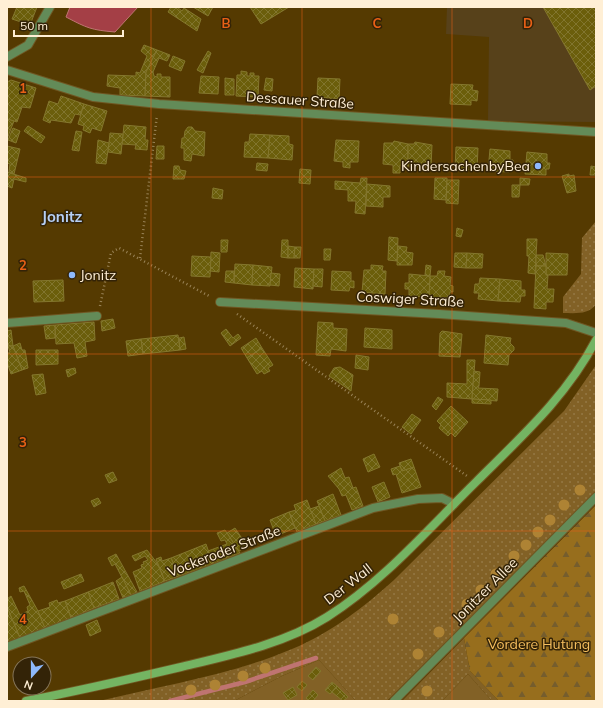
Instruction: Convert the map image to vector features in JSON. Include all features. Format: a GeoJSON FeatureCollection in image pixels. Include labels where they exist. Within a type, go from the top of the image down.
{"type":"FeatureCollection","features":[{"type":"Feature","properties":{"kind":"main road","name":"Der Wall"},"geometry":{"type":"LineString","coordinates":[[26,701],[88,689],[215,659],[285,638],[327,617],[376,580],[555,402],[574,376],[596,340]]}},
{"type":"Feature","properties":{"kind":"street"},"geometry":{"type":"LineString","coordinates":[[7,57],[28,45],[50,7]]}},
{"type":"Feature","properties":{"kind":"street","name":"Dessauer Straße"},"geometry":{"type":"LineString","coordinates":[[7,70],[93,97],[159,104],[596,132]]}},
{"type":"Feature","properties":{"kind":"street","name":"Coswiger Straße"},"geometry":{"type":"LineString","coordinates":[[220,302],[432,313],[566,323],[596,333]]}},
{"type":"Feature","properties":{"kind":"street"},"geometry":{"type":"LineString","coordinates":[[7,323],[97,316]]}},
{"type":"Feature","properties":{"kind":"street","name":"Jonitzer Allee"},"geometry":{"type":"LineString","coordinates":[[394,701],[596,497]]}},
{"type":"Feature","properties":{"kind":"street","name":"Vockeroder Straße"},"geometry":{"type":"LineString","coordinates":[[7,647],[373,508],[418,499],[446,498],[454,504]]}},
{"type":"Feature","properties":{"kind":"path"},"geometry":{"type":"LineString","coordinates":[[140,258],[159,104]]}},
{"type":"Feature","properties":{"kind":"path"},"geometry":{"type":"LineString","coordinates":[[97,316],[112,253],[119,248],[220,302],[475,482]]}},
{"type":"Feature","properties":{"kind":"shaded area"},"geometry":{"type":"Polygon","coordinates":[[[70,7],[138,7],[115,32],[89,28],[66,17],[70,7]]]}},
{"type":"Feature","properties":{"kind":"shaded area"},"geometry":{"type":"Polygon","coordinates":[[[447,7],[596,7],[596,122],[488,121],[489,37],[446,34],[447,7]]]}},
{"type":"Feature","properties":{"kind":"shaded area"},"geometry":{"type":"Polygon","coordinates":[[[596,221],[596,304],[593,308],[586,312],[563,313],[563,297],[581,274],[582,238],[596,221]]]}},
{"type":"Feature","properties":{"kind":"shaded area"},"geometry":{"type":"Polygon","coordinates":[[[596,365],[596,491],[387,701],[356,701],[319,660],[282,676],[234,701],[99,701],[197,679],[245,666],[306,643],[346,619],[394,580],[564,411],[596,365]]]}},
{"type":"Feature","properties":{"kind":"shaded area"},"geometry":{"type":"Polygon","coordinates":[[[464,638],[470,671],[499,701],[492,701],[468,674],[442,701],[402,701],[464,638]]]}},
{"type":"Feature","properties":{"kind":"shaded area"},"geometry":{"type":"Polygon","coordinates":[[[319,660],[356,701],[234,701],[282,676],[319,660]]]}},
{"type":"Feature","properties":{"kind":"shaded area"},"geometry":{"type":"Polygon","coordinates":[[[468,674],[492,701],[442,701],[468,674]]]}},
{"type":"Feature","properties":{"kind":"green space","name":"Vordere Hutung"},"geometry":{"type":"Polygon","coordinates":[[[596,505],[596,701],[499,701],[470,671],[464,638],[596,505]]]}},
{"type":"Feature","properties":{"kind":"building"},"geometry":{"type":"Polygon","coordinates":[[[17,7],[37,7],[30,25],[12,19],[17,7]]]}},
{"type":"Feature","properties":{"kind":"building"},"geometry":{"type":"Polygon","coordinates":[[[171,7],[177,7],[182,11],[184,8],[201,19],[197,31],[168,12],[171,7]]]}},
{"type":"Feature","properties":{"kind":"building"},"geometry":{"type":"Polygon","coordinates":[[[193,7],[213,7],[208,16],[193,7]]]}},
{"type":"Feature","properties":{"kind":"building"},"geometry":{"type":"Polygon","coordinates":[[[250,7],[289,7],[261,24],[250,7]]]}},
{"type":"Feature","properties":{"kind":"building"},"geometry":{"type":"Polygon","coordinates":[[[543,7],[596,7],[596,86],[590,90],[543,7]]]}},
{"type":"Feature","properties":{"kind":"building"},"geometry":{"type":"Polygon","coordinates":[[[144,45],[157,50],[146,72],[145,96],[120,95],[120,88],[107,86],[108,75],[136,76],[136,72],[140,73],[147,56],[141,51],[144,45]]]}},
{"type":"Feature","properties":{"kind":"building"},"geometry":{"type":"Polygon","coordinates":[[[157,50],[170,55],[167,61],[159,58],[153,72],[154,76],[157,77],[157,74],[161,74],[161,77],[170,77],[170,97],[145,96],[146,72],[157,50]]]}},
{"type":"Feature","properties":{"kind":"building"},"geometry":{"type":"Polygon","coordinates":[[[208,51],[211,53],[203,73],[197,70],[208,51]]]}},
{"type":"Feature","properties":{"kind":"building"},"geometry":{"type":"Polygon","coordinates":[[[173,56],[185,61],[181,71],[169,66],[173,56]]]}},
{"type":"Feature","properties":{"kind":"building"},"geometry":{"type":"Polygon","coordinates":[[[241,71],[247,72],[247,76],[250,76],[250,73],[254,73],[254,76],[259,76],[258,97],[236,96],[237,75],[241,75],[241,71]]]}},
{"type":"Feature","properties":{"kind":"building"},"geometry":{"type":"Polygon","coordinates":[[[201,76],[219,77],[218,94],[199,93],[201,76]]]}},
{"type":"Feature","properties":{"kind":"building"},"geometry":{"type":"Polygon","coordinates":[[[225,78],[234,79],[234,95],[225,95],[225,78]]]}},
{"type":"Feature","properties":{"kind":"building"},"geometry":{"type":"Polygon","coordinates":[[[266,78],[273,79],[272,91],[264,90],[266,78]]]}},
{"type":"Feature","properties":{"kind":"building"},"geometry":{"type":"Polygon","coordinates":[[[318,78],[340,79],[339,99],[317,97],[318,78]]]}},
{"type":"Feature","properties":{"kind":"building"},"geometry":{"type":"Polygon","coordinates":[[[11,80],[36,88],[30,108],[22,107],[17,122],[7,119],[7,82],[11,80]]]}},
{"type":"Feature","properties":{"kind":"building"},"geometry":{"type":"Polygon","coordinates":[[[451,84],[473,85],[472,90],[478,91],[477,101],[471,100],[471,105],[450,104],[451,84]]]}},
{"type":"Feature","properties":{"kind":"building"},"geometry":{"type":"Polygon","coordinates":[[[61,96],[84,104],[80,115],[75,114],[71,123],[51,120],[50,123],[43,120],[49,101],[58,104],[61,96]]]}},
{"type":"Feature","properties":{"kind":"building"},"geometry":{"type":"Polygon","coordinates":[[[84,104],[107,111],[101,131],[92,128],[90,133],[83,130],[84,126],[78,124],[84,104]]]}},
{"type":"Feature","properties":{"kind":"building"},"geometry":{"type":"Polygon","coordinates":[[[7,119],[14,121],[7,139],[7,119]]]}},
{"type":"Feature","properties":{"kind":"building"},"geometry":{"type":"Polygon","coordinates":[[[124,125],[146,127],[145,140],[148,140],[147,150],[135,149],[136,145],[122,144],[124,125]]]}},
{"type":"Feature","properties":{"kind":"building"},"geometry":{"type":"Polygon","coordinates":[[[28,126],[45,137],[41,143],[24,131],[28,126]]]}},
{"type":"Feature","properties":{"kind":"building"},"geometry":{"type":"Polygon","coordinates":[[[188,127],[192,127],[195,131],[205,132],[204,156],[192,154],[191,161],[184,160],[184,148],[181,148],[182,138],[184,138],[185,131],[188,127]]]}},
{"type":"Feature","properties":{"kind":"building"},"geometry":{"type":"Polygon","coordinates":[[[13,128],[20,131],[16,143],[8,140],[13,128]]]}},
{"type":"Feature","properties":{"kind":"building"},"geometry":{"type":"Polygon","coordinates":[[[76,131],[82,132],[79,151],[72,150],[76,131]]]}},
{"type":"Feature","properties":{"kind":"building"},"geometry":{"type":"Polygon","coordinates":[[[110,133],[123,134],[121,154],[108,152],[110,133]]]}},
{"type":"Feature","properties":{"kind":"building"},"geometry":{"type":"Polygon","coordinates":[[[250,134],[270,135],[268,158],[244,157],[245,142],[249,142],[250,134]]]}},
{"type":"Feature","properties":{"kind":"building"},"geometry":{"type":"Polygon","coordinates":[[[270,135],[289,136],[289,144],[293,145],[292,160],[268,158],[270,135]]]}},
{"type":"Feature","properties":{"kind":"building"},"geometry":{"type":"Polygon","coordinates":[[[98,140],[109,143],[106,164],[96,163],[98,140]]]}},
{"type":"Feature","properties":{"kind":"building"},"geometry":{"type":"Polygon","coordinates":[[[336,140],[359,141],[358,162],[350,162],[350,168],[343,167],[343,162],[334,161],[336,140]]]}},
{"type":"Feature","properties":{"kind":"building"},"geometry":{"type":"Polygon","coordinates":[[[394,141],[408,144],[408,166],[400,165],[400,173],[393,173],[393,165],[383,164],[384,143],[393,143],[394,141]]]}},
{"type":"Feature","properties":{"kind":"building"},"geometry":{"type":"Polygon","coordinates":[[[415,142],[432,145],[431,167],[408,166],[408,144],[414,144],[415,142]]]}},
{"type":"Feature","properties":{"kind":"building"},"geometry":{"type":"Polygon","coordinates":[[[7,146],[20,149],[14,174],[9,172],[10,164],[7,163],[7,146]]]}},
{"type":"Feature","properties":{"kind":"building"},"geometry":{"type":"Polygon","coordinates":[[[157,146],[164,146],[164,159],[156,159],[157,146]]]}},
{"type":"Feature","properties":{"kind":"building"},"geometry":{"type":"Polygon","coordinates":[[[456,147],[478,148],[477,170],[455,169],[456,147]]]}},
{"type":"Feature","properties":{"kind":"building"},"geometry":{"type":"Polygon","coordinates":[[[490,149],[510,151],[510,160],[513,160],[513,167],[509,166],[509,172],[488,171],[490,149]]]}},
{"type":"Feature","properties":{"kind":"building","name":"KindersachenbyBea"},"geometry":{"type":"Polygon","coordinates":[[[527,152],[547,154],[547,163],[550,163],[549,169],[546,169],[546,175],[525,174],[527,152]]]}},
{"type":"Feature","properties":{"kind":"building"},"geometry":{"type":"Polygon","coordinates":[[[257,163],[268,164],[267,171],[256,170],[257,163]]]}},
{"type":"Feature","properties":{"kind":"building"},"geometry":{"type":"Polygon","coordinates":[[[174,166],[179,166],[180,170],[186,171],[184,179],[173,179],[174,166]]]}},
{"type":"Feature","properties":{"kind":"building"},"geometry":{"type":"Polygon","coordinates":[[[591,166],[596,167],[596,175],[590,175],[591,166]]]}},
{"type":"Feature","properties":{"kind":"building"},"geometry":{"type":"Polygon","coordinates":[[[300,169],[311,170],[310,184],[299,183],[300,169]]]}},
{"type":"Feature","properties":{"kind":"building"},"geometry":{"type":"Polygon","coordinates":[[[7,172],[26,178],[26,182],[14,179],[12,188],[7,186],[7,172]]]}},
{"type":"Feature","properties":{"kind":"building"},"geometry":{"type":"Polygon","coordinates":[[[569,174],[569,176],[574,175],[576,191],[567,193],[562,176],[569,174]]]}},
{"type":"Feature","properties":{"kind":"building"},"geometry":{"type":"Polygon","coordinates":[[[361,178],[367,178],[365,214],[355,213],[356,201],[348,201],[348,190],[335,189],[335,181],[360,183],[361,178]]]}},
{"type":"Feature","properties":{"kind":"building"},"geometry":{"type":"Polygon","coordinates":[[[435,178],[447,178],[446,200],[434,199],[435,178]]]}},
{"type":"Feature","properties":{"kind":"building"},"geometry":{"type":"Polygon","coordinates":[[[520,178],[530,179],[529,185],[520,185],[520,178]]]}},
{"type":"Feature","properties":{"kind":"building"},"geometry":{"type":"Polygon","coordinates":[[[447,180],[459,180],[458,204],[446,203],[447,180]]]}},
{"type":"Feature","properties":{"kind":"building"},"geometry":{"type":"Polygon","coordinates":[[[367,184],[390,186],[390,197],[383,197],[383,207],[366,206],[367,184]]]}},
{"type":"Feature","properties":{"kind":"building"},"geometry":{"type":"Polygon","coordinates":[[[512,185],[520,185],[519,197],[512,197],[512,185]]]}},
{"type":"Feature","properties":{"kind":"building"},"geometry":{"type":"Polygon","coordinates":[[[213,188],[223,190],[222,199],[212,198],[213,188]]]}},
{"type":"Feature","properties":{"kind":"building"},"geometry":{"type":"Polygon","coordinates":[[[457,228],[463,230],[461,237],[456,236],[457,228]]]}},
{"type":"Feature","properties":{"kind":"building"},"geometry":{"type":"Polygon","coordinates":[[[389,237],[398,238],[397,261],[388,260],[389,237]]]}},
{"type":"Feature","properties":{"kind":"building"},"geometry":{"type":"Polygon","coordinates":[[[527,239],[537,239],[535,274],[528,273],[529,256],[527,256],[527,239]]]}},
{"type":"Feature","properties":{"kind":"building"},"geometry":{"type":"Polygon","coordinates":[[[221,240],[228,240],[227,252],[221,252],[221,240]]]}},
{"type":"Feature","properties":{"kind":"building"},"geometry":{"type":"Polygon","coordinates":[[[282,240],[288,240],[288,258],[281,257],[282,240]]]}},
{"type":"Feature","properties":{"kind":"building"},"geometry":{"type":"Polygon","coordinates":[[[288,246],[295,247],[294,258],[288,258],[288,246]]]}},
{"type":"Feature","properties":{"kind":"building"},"geometry":{"type":"Polygon","coordinates":[[[398,246],[407,247],[406,252],[413,253],[412,265],[397,265],[398,246]]]}},
{"type":"Feature","properties":{"kind":"building"},"geometry":{"type":"Polygon","coordinates":[[[295,247],[301,247],[300,258],[294,258],[295,247]]]}},
{"type":"Feature","properties":{"kind":"building"},"geometry":{"type":"Polygon","coordinates":[[[324,249],[331,249],[330,260],[324,260],[324,249]]]}},
{"type":"Feature","properties":{"kind":"building"},"geometry":{"type":"Polygon","coordinates":[[[211,252],[220,253],[219,272],[210,271],[211,252]]]}},
{"type":"Feature","properties":{"kind":"building"},"geometry":{"type":"Polygon","coordinates":[[[455,253],[467,253],[466,268],[454,267],[455,253]]]}},
{"type":"Feature","properties":{"kind":"building"},"geometry":{"type":"Polygon","coordinates":[[[467,253],[483,254],[482,268],[466,268],[467,253]]]}},
{"type":"Feature","properties":{"kind":"building"},"geometry":{"type":"Polygon","coordinates":[[[546,253],[568,254],[567,275],[546,275],[546,253]]]}},
{"type":"Feature","properties":{"kind":"building"},"geometry":{"type":"Polygon","coordinates":[[[536,255],[543,255],[546,266],[536,266],[536,255]]]}},
{"type":"Feature","properties":{"kind":"building"},"geometry":{"type":"Polygon","coordinates":[[[192,256],[211,257],[210,277],[191,276],[192,256]]]}},
{"type":"Feature","properties":{"kind":"building"},"geometry":{"type":"Polygon","coordinates":[[[235,264],[253,265],[252,285],[234,283],[235,264]]]}},
{"type":"Feature","properties":{"kind":"building"},"geometry":{"type":"Polygon","coordinates":[[[253,265],[272,267],[270,286],[252,285],[253,265]]]}},
{"type":"Feature","properties":{"kind":"building"},"geometry":{"type":"Polygon","coordinates":[[[371,265],[383,266],[382,271],[386,271],[385,294],[362,292],[364,270],[371,270],[371,265]]]}},
{"type":"Feature","properties":{"kind":"building"},"geometry":{"type":"Polygon","coordinates":[[[426,265],[431,266],[430,276],[425,275],[426,265]]]}},
{"type":"Feature","properties":{"kind":"building"},"geometry":{"type":"Polygon","coordinates":[[[536,266],[546,266],[546,275],[548,275],[547,289],[554,289],[553,302],[546,302],[546,309],[534,308],[536,266]]]}},
{"type":"Feature","properties":{"kind":"building"},"geometry":{"type":"Polygon","coordinates":[[[295,268],[314,269],[313,289],[294,287],[295,268]]]}},
{"type":"Feature","properties":{"kind":"building"},"geometry":{"type":"Polygon","coordinates":[[[314,269],[323,269],[322,287],[313,286],[314,269]]]}},
{"type":"Feature","properties":{"kind":"building"},"geometry":{"type":"Polygon","coordinates":[[[226,271],[234,271],[234,283],[225,282],[226,271]]]}},
{"type":"Feature","properties":{"kind":"building"},"geometry":{"type":"Polygon","coordinates":[[[332,271],[351,272],[351,281],[354,281],[354,288],[350,287],[349,291],[331,290],[332,271]]]}},
{"type":"Feature","properties":{"kind":"building"},"geometry":{"type":"Polygon","coordinates":[[[438,271],[445,271],[444,276],[451,277],[450,285],[453,286],[453,292],[450,292],[449,298],[429,297],[430,276],[437,276],[438,271]]]}},
{"type":"Feature","properties":{"kind":"building"},"geometry":{"type":"Polygon","coordinates":[[[271,273],[280,274],[279,286],[270,285],[271,273]]]}},
{"type":"Feature","properties":{"kind":"building"},"geometry":{"type":"Polygon","coordinates":[[[409,274],[430,276],[429,297],[409,296],[409,289],[405,289],[405,283],[409,283],[409,274]]]}},
{"type":"Feature","properties":{"kind":"building"},"geometry":{"type":"Polygon","coordinates":[[[480,278],[500,279],[498,301],[478,299],[479,293],[474,293],[475,284],[479,284],[480,278]]]}},
{"type":"Feature","properties":{"kind":"building"},"geometry":{"type":"Polygon","coordinates":[[[500,279],[521,281],[521,290],[525,290],[525,296],[521,296],[520,302],[498,301],[500,279]]]}},
{"type":"Feature","properties":{"kind":"building"},"geometry":{"type":"Polygon","coordinates":[[[63,280],[64,301],[34,302],[33,281],[63,280]]]}},
{"type":"Feature","properties":{"kind":"building"},"geometry":{"type":"Polygon","coordinates":[[[113,319],[115,328],[102,331],[101,321],[113,319]]]}},
{"type":"Feature","properties":{"kind":"building"},"geometry":{"type":"Polygon","coordinates":[[[94,322],[95,340],[85,342],[87,356],[77,358],[74,343],[56,344],[55,325],[94,322]]]}},
{"type":"Feature","properties":{"kind":"building"},"geometry":{"type":"Polygon","coordinates":[[[318,322],[333,323],[333,328],[347,329],[346,351],[331,349],[330,356],[316,355],[318,322]]]}},
{"type":"Feature","properties":{"kind":"building"},"geometry":{"type":"Polygon","coordinates":[[[55,325],[55,338],[46,339],[44,326],[55,325]]]}},
{"type":"Feature","properties":{"kind":"building"},"geometry":{"type":"Polygon","coordinates":[[[365,328],[392,330],[392,349],[364,347],[365,328]]]}},
{"type":"Feature","properties":{"kind":"building"},"geometry":{"type":"Polygon","coordinates":[[[226,329],[233,338],[238,334],[241,338],[230,346],[221,333],[226,329]]]}},
{"type":"Feature","properties":{"kind":"building"},"geometry":{"type":"Polygon","coordinates":[[[11,330],[13,346],[7,346],[7,331],[11,330]]]}},
{"type":"Feature","properties":{"kind":"building"},"geometry":{"type":"Polygon","coordinates":[[[442,331],[462,334],[460,357],[439,356],[440,333],[442,331]]]}},
{"type":"Feature","properties":{"kind":"building"},"geometry":{"type":"Polygon","coordinates":[[[178,335],[180,350],[143,354],[141,339],[178,335]]]}},
{"type":"Feature","properties":{"kind":"building"},"geometry":{"type":"Polygon","coordinates":[[[486,335],[511,338],[510,343],[514,347],[514,350],[509,355],[508,365],[484,363],[486,335]]]}},
{"type":"Feature","properties":{"kind":"building"},"geometry":{"type":"Polygon","coordinates":[[[184,337],[186,349],[180,350],[179,338],[184,337]]]}},
{"type":"Feature","properties":{"kind":"building"},"geometry":{"type":"Polygon","coordinates":[[[256,338],[262,348],[247,358],[241,348],[256,338]]]}},
{"type":"Feature","properties":{"kind":"building"},"geometry":{"type":"Polygon","coordinates":[[[141,339],[143,354],[128,356],[126,341],[141,339]]]}},
{"type":"Feature","properties":{"kind":"building"},"geometry":{"type":"Polygon","coordinates":[[[20,343],[22,350],[25,350],[28,368],[22,370],[13,346],[20,343]]]}},
{"type":"Feature","properties":{"kind":"building"},"geometry":{"type":"Polygon","coordinates":[[[8,346],[13,346],[22,370],[11,374],[7,362],[7,354],[10,352],[8,346]]]}},
{"type":"Feature","properties":{"kind":"building"},"geometry":{"type":"Polygon","coordinates":[[[262,348],[273,365],[268,368],[270,371],[264,374],[262,371],[257,374],[247,358],[262,348]]]}},
{"type":"Feature","properties":{"kind":"building"},"geometry":{"type":"Polygon","coordinates":[[[36,350],[58,350],[58,364],[36,365],[36,350]]]}},
{"type":"Feature","properties":{"kind":"building"},"geometry":{"type":"Polygon","coordinates":[[[356,355],[369,357],[368,370],[355,368],[356,355]]]}},
{"type":"Feature","properties":{"kind":"building"},"geometry":{"type":"Polygon","coordinates":[[[467,360],[475,360],[472,399],[447,397],[447,383],[467,384],[467,360]]]}},
{"type":"Feature","properties":{"kind":"building"},"geometry":{"type":"Polygon","coordinates":[[[340,367],[353,375],[351,391],[329,376],[334,368],[340,367]]]}},
{"type":"Feature","properties":{"kind":"building"},"geometry":{"type":"Polygon","coordinates":[[[75,368],[76,373],[68,377],[66,370],[75,368]]]}},
{"type":"Feature","properties":{"kind":"building"},"geometry":{"type":"Polygon","coordinates":[[[474,371],[480,372],[478,388],[498,389],[497,401],[472,399],[474,371]]]}},
{"type":"Feature","properties":{"kind":"building"},"geometry":{"type":"Polygon","coordinates":[[[43,374],[46,393],[36,395],[32,375],[43,374]]]}},
{"type":"Feature","properties":{"kind":"building"},"geometry":{"type":"Polygon","coordinates":[[[438,397],[443,400],[436,410],[432,406],[438,397]]]}},
{"type":"Feature","properties":{"kind":"building"},"geometry":{"type":"Polygon","coordinates":[[[472,399],[491,400],[491,404],[472,403],[472,399]]]}},
{"type":"Feature","properties":{"kind":"building"},"geometry":{"type":"Polygon","coordinates":[[[451,406],[468,422],[455,437],[451,433],[448,436],[439,428],[441,425],[437,421],[451,406]]]}},
{"type":"Feature","properties":{"kind":"building"},"geometry":{"type":"Polygon","coordinates":[[[412,414],[421,420],[411,434],[402,427],[412,414]]]}},
{"type":"Feature","properties":{"kind":"building"},"geometry":{"type":"Polygon","coordinates":[[[374,454],[380,467],[368,472],[363,459],[374,454]]]}},
{"type":"Feature","properties":{"kind":"building"},"geometry":{"type":"Polygon","coordinates":[[[411,459],[414,467],[402,471],[399,463],[411,459]]]}},
{"type":"Feature","properties":{"kind":"building"},"geometry":{"type":"Polygon","coordinates":[[[400,466],[402,471],[414,467],[421,487],[402,493],[396,474],[393,475],[391,469],[400,466]]]}},
{"type":"Feature","properties":{"kind":"building"},"geometry":{"type":"Polygon","coordinates":[[[341,468],[345,478],[349,477],[353,488],[356,487],[363,506],[352,510],[346,495],[342,496],[339,489],[328,476],[341,468]]]}},
{"type":"Feature","properties":{"kind":"building"},"geometry":{"type":"Polygon","coordinates":[[[113,472],[117,480],[109,483],[105,475],[113,472]]]}},
{"type":"Feature","properties":{"kind":"building"},"geometry":{"type":"Polygon","coordinates":[[[384,482],[390,497],[378,502],[372,487],[384,482]]]}},
{"type":"Feature","properties":{"kind":"building"},"geometry":{"type":"Polygon","coordinates":[[[333,494],[341,515],[325,521],[317,501],[333,494]]]}},
{"type":"Feature","properties":{"kind":"building"},"geometry":{"type":"Polygon","coordinates":[[[98,498],[101,503],[94,507],[91,501],[98,498]]]}},
{"type":"Feature","properties":{"kind":"building"},"geometry":{"type":"Polygon","coordinates":[[[307,500],[316,524],[297,532],[289,512],[296,510],[294,505],[307,500]]]}},
{"type":"Feature","properties":{"kind":"building"},"geometry":{"type":"Polygon","coordinates":[[[319,506],[325,521],[316,524],[310,509],[319,506]]]}},
{"type":"Feature","properties":{"kind":"building"},"geometry":{"type":"Polygon","coordinates":[[[289,512],[295,528],[276,536],[270,520],[289,512]]]}},
{"type":"Feature","properties":{"kind":"building"},"geometry":{"type":"Polygon","coordinates":[[[235,528],[247,546],[239,551],[227,533],[235,528]]]}},
{"type":"Feature","properties":{"kind":"building"},"geometry":{"type":"Polygon","coordinates":[[[225,530],[240,553],[213,564],[208,551],[227,544],[225,540],[221,541],[217,533],[225,530]]]}},
{"type":"Feature","properties":{"kind":"building"},"geometry":{"type":"Polygon","coordinates":[[[206,544],[213,564],[179,576],[171,558],[206,544]]]}},
{"type":"Feature","properties":{"kind":"building"},"geometry":{"type":"Polygon","coordinates":[[[147,550],[157,563],[165,581],[140,591],[133,572],[142,568],[141,565],[144,564],[143,562],[148,560],[145,556],[135,561],[132,556],[147,550]]]}},
{"type":"Feature","properties":{"kind":"building"},"geometry":{"type":"Polygon","coordinates":[[[116,554],[137,592],[131,595],[115,564],[112,566],[108,558],[116,554]]]}},
{"type":"Feature","properties":{"kind":"building"},"geometry":{"type":"Polygon","coordinates":[[[161,557],[162,561],[171,558],[179,576],[165,581],[156,559],[161,557]]]}},
{"type":"Feature","properties":{"kind":"building"},"geometry":{"type":"Polygon","coordinates":[[[81,574],[84,581],[64,589],[61,582],[81,574]]]}},
{"type":"Feature","properties":{"kind":"building"},"geometry":{"type":"Polygon","coordinates":[[[122,577],[131,595],[123,598],[116,581],[122,577]]]}},
{"type":"Feature","properties":{"kind":"building"},"geometry":{"type":"Polygon","coordinates":[[[113,582],[119,599],[94,608],[88,592],[113,582]]]}},
{"type":"Feature","properties":{"kind":"building"},"geometry":{"type":"Polygon","coordinates":[[[24,586],[38,611],[45,628],[20,638],[7,607],[7,599],[11,596],[20,615],[28,611],[27,607],[30,605],[24,591],[20,592],[19,588],[24,586]]]}},
{"type":"Feature","properties":{"kind":"building"},"geometry":{"type":"Polygon","coordinates":[[[88,592],[94,608],[71,618],[65,601],[88,592]]]}},
{"type":"Feature","properties":{"kind":"building"},"geometry":{"type":"Polygon","coordinates":[[[57,600],[58,603],[65,601],[71,618],[45,628],[38,611],[50,607],[49,603],[57,600]]]}},
{"type":"Feature","properties":{"kind":"building"},"geometry":{"type":"Polygon","coordinates":[[[7,607],[20,638],[7,643],[7,607]]]}},
{"type":"Feature","properties":{"kind":"building"},"geometry":{"type":"Polygon","coordinates":[[[97,620],[101,631],[90,636],[86,625],[97,620]]]}},
{"type":"Feature","properties":{"kind":"building"},"geometry":{"type":"Polygon","coordinates":[[[316,667],[321,671],[313,680],[308,676],[316,667]]]}},
{"type":"Feature","properties":{"kind":"building"},"geometry":{"type":"Polygon","coordinates":[[[302,681],[307,685],[302,691],[297,687],[302,681]]]}},
{"type":"Feature","properties":{"kind":"building"},"geometry":{"type":"Polygon","coordinates":[[[332,682],[337,686],[330,694],[325,690],[332,682]]]}},
{"type":"Feature","properties":{"kind":"building"},"geometry":{"type":"Polygon","coordinates":[[[337,686],[348,697],[343,701],[332,692],[337,686]]]}},
{"type":"Feature","properties":{"kind":"building"},"geometry":{"type":"Polygon","coordinates":[[[293,687],[297,695],[288,700],[283,693],[293,687]]]}},
{"type":"Feature","properties":{"kind":"building"},"geometry":{"type":"Polygon","coordinates":[[[313,690],[318,695],[313,701],[310,701],[306,698],[313,690]]]}},
{"type":"Feature","properties":{"kind":"waterway"},"geometry":{"type":"LineString","coordinates":[[170,701],[245,682],[316,658]]}},
{"type":"Feature","properties":{"kind":"place","name":"KindersachenbyBea"},"geometry":{"type":"Point","coordinates":[538,166]}},
{"type":"Feature","properties":{"kind":"place","name":"Jonitz"},"geometry":{"type":"Point","coordinates":[72,275]}},
{"type":"Feature","properties":{"kind":"district","name":"Jonitz"},"geometry":{"type":"Point","coordinates":[62,217]}}]}
